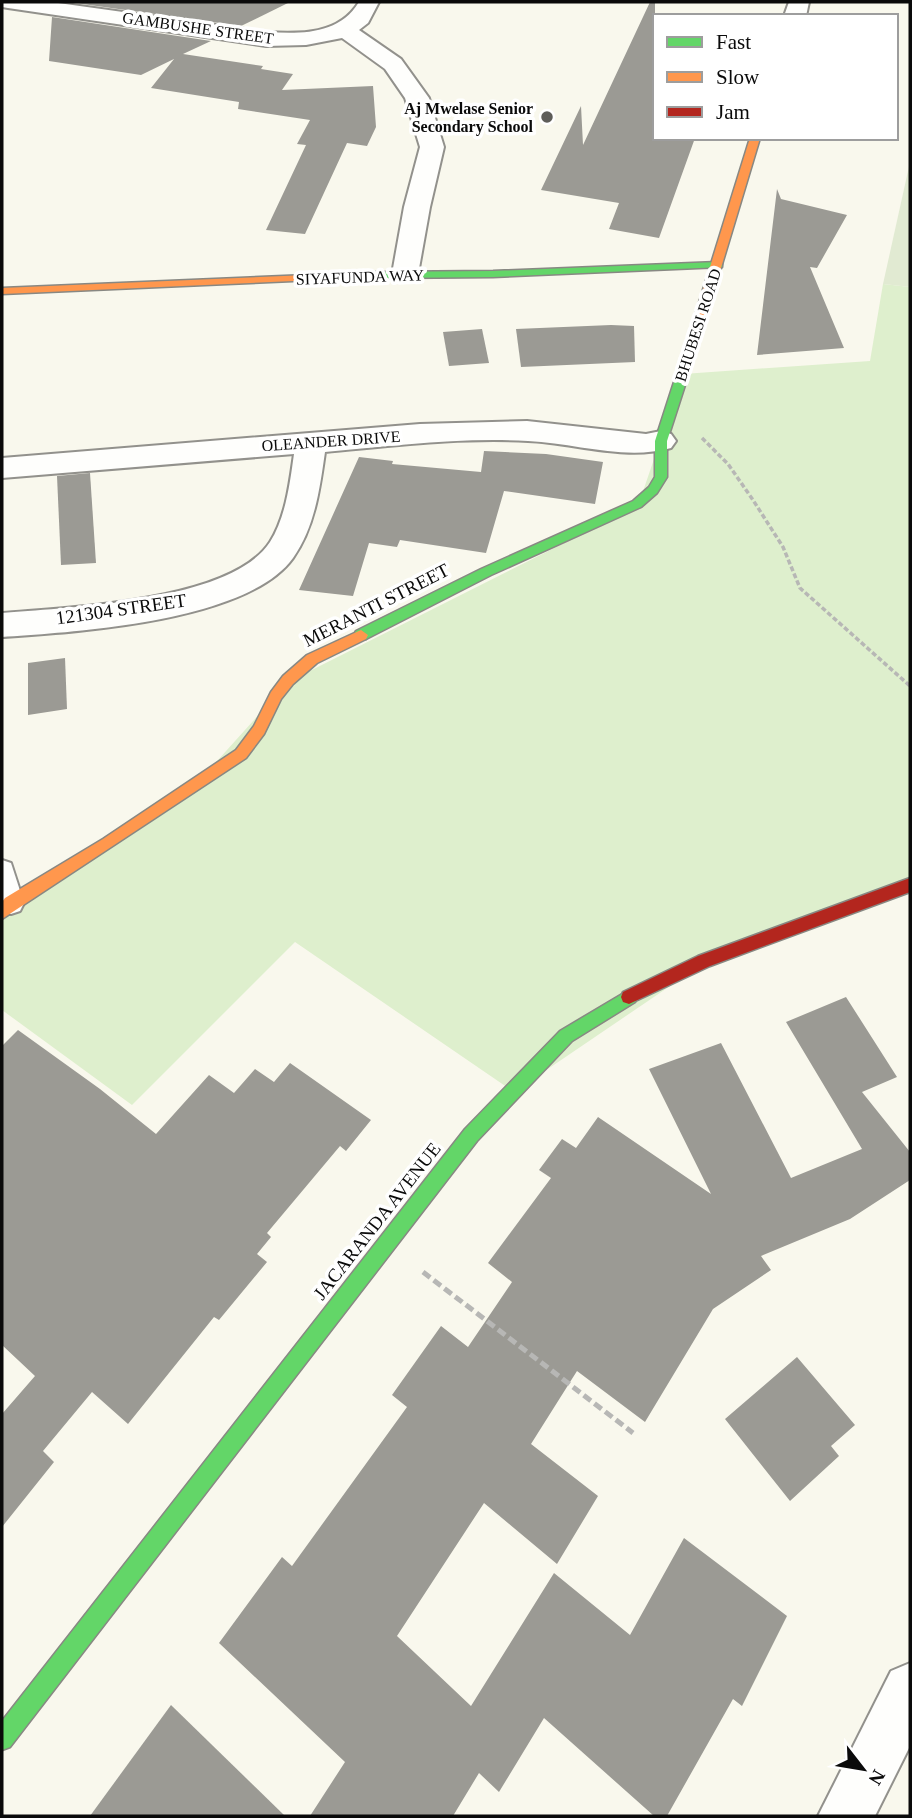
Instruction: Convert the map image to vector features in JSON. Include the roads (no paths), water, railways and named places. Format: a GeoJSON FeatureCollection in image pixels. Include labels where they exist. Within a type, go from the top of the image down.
{"type":"FeatureCollection","features":[{"type":"Feature","properties":{"kind":"street","name":"GAMBUSHE STREET"},"geometry":{"type":"LineString","coordinates":[[8,2],[266,39],[293,41],[345,30]]}},
{"type":"Feature","properties":{"kind":"street"},"geometry":{"type":"LineString","coordinates":[[369,2],[360,18],[345,30],[393,64],[417,99],[432,148],[417,207],[405,274]]}},
{"type":"Feature","properties":{"kind":"street","name":"BHUBESI ROAD"},"geometry":{"type":"LineString","coordinates":[[637,504],[656,490],[663,471],[665,429],[718,265],[754,140]]}},
{"type":"Feature","properties":{"kind":"street","name":"SIYAFUNDA WAY"},"geometry":{"type":"LineString","coordinates":[[2,290],[718,265]]}},
{"type":"Feature","properties":{"kind":"street","name":"OLEANDER DRIVE"},"geometry":{"type":"LineString","coordinates":[[2,468],[420,434],[527,431],[646,444],[665,429]]}},
{"type":"Feature","properties":{"kind":"street","name":"121304 STREET"},"geometry":{"type":"LineString","coordinates":[[2,625],[184,602],[227,588],[255,574],[281,552],[294,522],[306,484],[311,443]]}},
{"type":"Feature","properties":{"kind":"street","name":"MERANTI STREET"},"geometry":{"type":"LineString","coordinates":[[7,907],[241,754],[259,730],[276,695],[288,680],[312,659],[486,572],[637,504]]}},
{"type":"Feature","properties":{"kind":"street","name":"JACARANDA AVENUE"},"geometry":{"type":"LineString","coordinates":[[2,1739],[471,1135],[566,1036],[625,999],[704,961],[910,885]]}},
{"type":"Feature","properties":{"kind":"street"},"geometry":{"type":"LineString","coordinates":[[846,1816],[910,1690]]}},
{"type":"Feature","properties":{"kind":"lane"},"geometry":{"type":"LineString","coordinates":[[2,871],[7,907]]}},
{"type":"Feature","properties":{"kind":"place","name":"Aj Mwelase Senior Secondary School"},"geometry":{"type":"Point","coordinates":[547,117]}}]}
